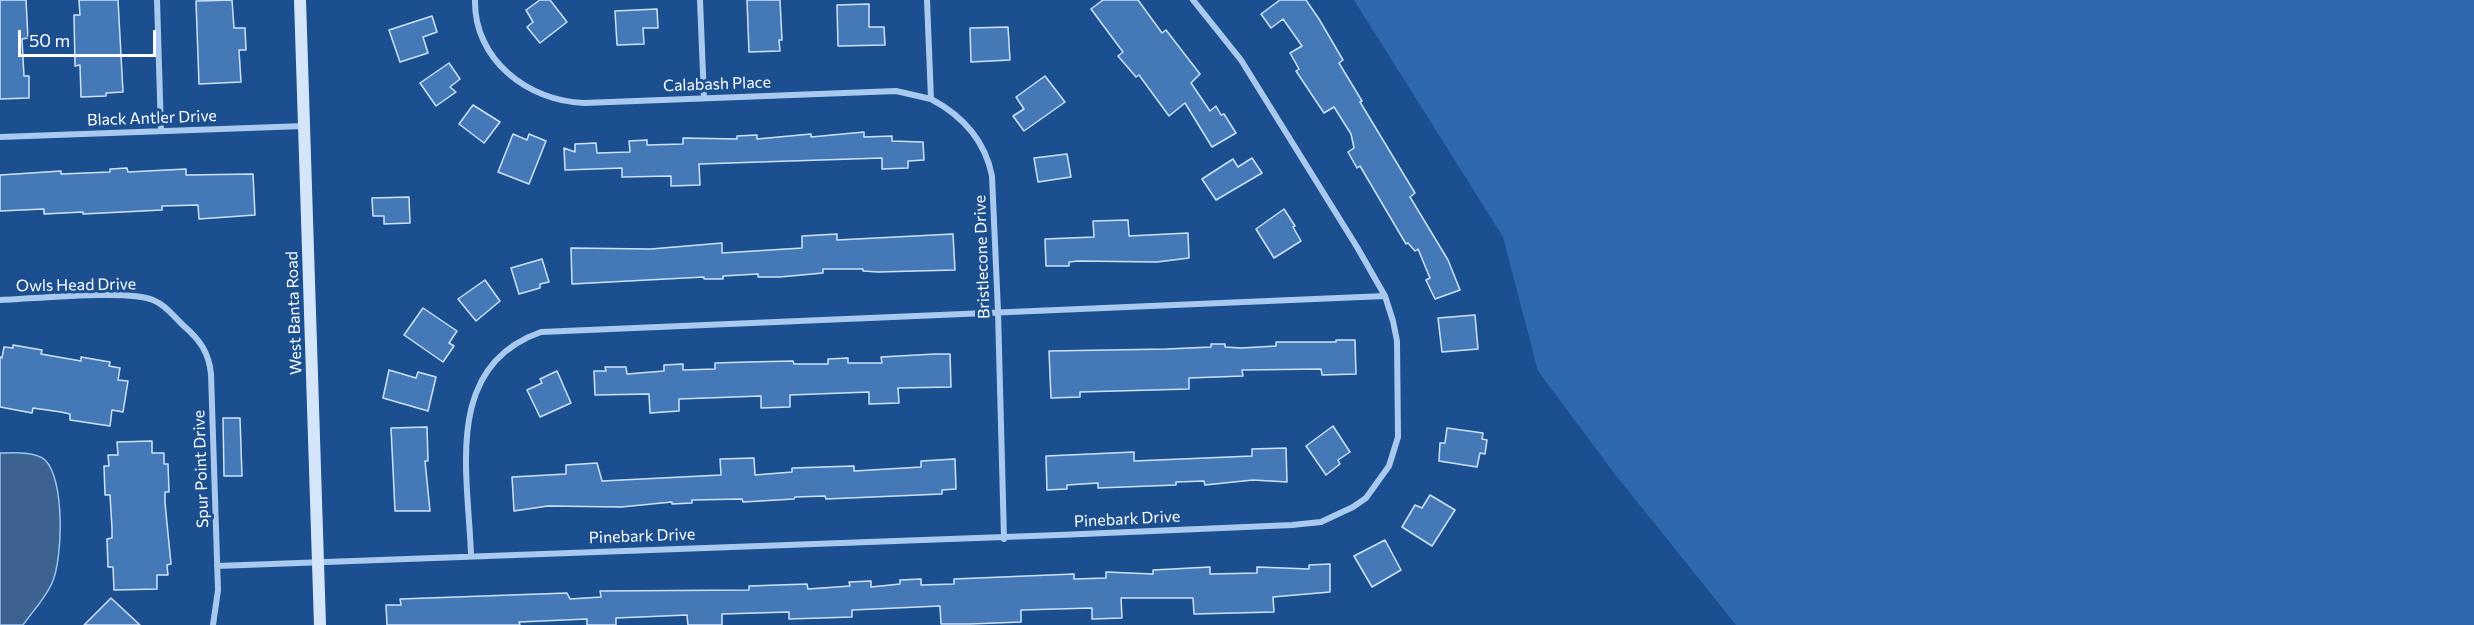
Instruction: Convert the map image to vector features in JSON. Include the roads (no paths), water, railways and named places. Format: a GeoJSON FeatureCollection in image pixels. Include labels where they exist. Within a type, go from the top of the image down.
{"type":"FeatureCollection","features":[{"type":"Feature","properties":{"kind":"street"},"geometry":{"type":"LineString","coordinates":[[157,0],[162,131]]}},
{"type":"Feature","properties":{"kind":"street","name":"West Banta Road"},"geometry":{"type":"LineString","coordinates":[[300,0],[320,625]]}},
{"type":"Feature","properties":{"kind":"street","name":"Calabash Place"},"geometry":{"type":"LineString","coordinates":[[475,0],[477,19],[484,41],[510,75],[537,93],[567,102],[896,91],[931,99]]}},
{"type":"Feature","properties":{"kind":"street"},"geometry":{"type":"LineString","coordinates":[[700,0],[704,98]]}},
{"type":"Feature","properties":{"kind":"street"},"geometry":{"type":"LineString","coordinates":[[927,0],[931,99]]}},
{"type":"Feature","properties":{"kind":"street","name":"Pinebark Drive"},"geometry":{"type":"LineString","coordinates":[[217,566],[471,554],[1004,539],[1292,525],[1321,522],[1353,507],[1366,498],[1389,466],[1398,436],[1396,341],[1385,296],[1241,60],[1193,0]]}},
{"type":"Feature","properties":{"kind":"street","name":"Bristlecone Drive"},"geometry":{"type":"LineString","coordinates":[[931,99],[959,116],[975,134],[989,161],[998,311],[1004,539]]}},
{"type":"Feature","properties":{"kind":"street","name":"Black Antler Drive"},"geometry":{"type":"LineString","coordinates":[[0,137],[305,126]]}},
{"type":"Feature","properties":{"kind":"street"},"geometry":{"type":"LineString","coordinates":[[471,554],[466,439],[472,404],[485,371],[518,341],[550,330],[1385,296]]}},
{"type":"Feature","properties":{"kind":"street","name":"Owls Head Drive"},"geometry":{"type":"LineString","coordinates":[[0,300],[141,297],[162,305],[180,322]]}},
{"type":"Feature","properties":{"kind":"street","name":"Spur Point Drive"},"geometry":{"type":"LineString","coordinates":[[180,322],[196,336],[210,361],[218,591],[213,625]]}}]}
